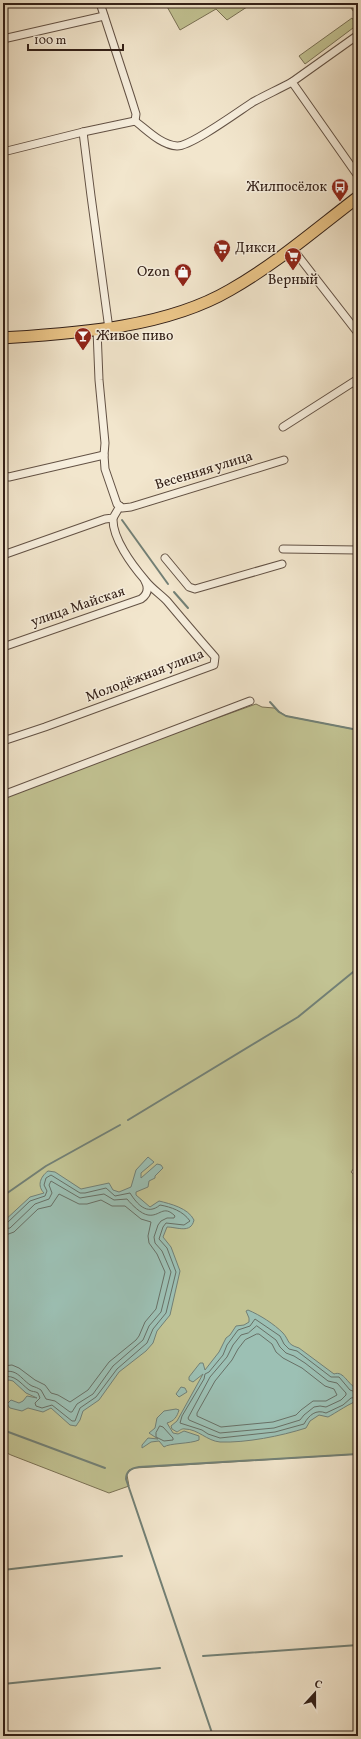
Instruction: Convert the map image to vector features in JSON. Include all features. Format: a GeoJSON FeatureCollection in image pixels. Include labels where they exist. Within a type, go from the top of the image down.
{"type":"FeatureCollection","features":[{"type":"Feature","properties":{"kind":"main road"},"geometry":{"type":"LineString","coordinates":[[3,338],[73,334],[109,329],[199,306],[230,291],[292,248],[358,197]]}},
{"type":"Feature","properties":{"kind":"street"},"geometry":{"type":"LineString","coordinates":[[100,3],[125,78],[135,112],[135,121]]}},
{"type":"Feature","properties":{"kind":"street"},"geometry":{"type":"LineString","coordinates":[[3,39],[104,16]]}},
{"type":"Feature","properties":{"kind":"street"},"geometry":{"type":"LineString","coordinates":[[3,152],[135,121],[163,142],[181,146],[196,139],[255,101],[292,82],[358,35]]}},
{"type":"Feature","properties":{"kind":"street"},"geometry":{"type":"LineString","coordinates":[[292,82],[358,176]]}},
{"type":"Feature","properties":{"kind":"street"},"geometry":{"type":"LineString","coordinates":[[84,132],[109,329]]}},
{"type":"Feature","properties":{"kind":"street"},"geometry":{"type":"LineString","coordinates":[[292,248],[358,333]]}},
{"type":"Feature","properties":{"kind":"street"},"geometry":{"type":"LineString","coordinates":[[3,555],[105,519],[113,518],[120,506],[116,502],[105,469],[105,443],[99,380],[97,330]]}},
{"type":"Feature","properties":{"kind":"street"},"geometry":{"type":"LineString","coordinates":[[283,427],[358,379]]}},
{"type":"Feature","properties":{"kind":"street"},"geometry":{"type":"LineString","coordinates":[[3,476],[9,477],[104,455]]}},
{"type":"Feature","properties":{"kind":"street","name":"Весенняя улица"},"geometry":{"type":"LineString","coordinates":[[120,506],[132,507],[284,460]]}},
{"type":"Feature","properties":{"kind":"street","name":"Молодёжная улица"},"geometry":{"type":"LineString","coordinates":[[3,741],[214,664],[215,657],[165,600],[145,580],[123,549],[113,525],[113,518]]}},
{"type":"Feature","properties":{"kind":"street"},"geometry":{"type":"LineString","coordinates":[[283,549],[358,550]]}},
{"type":"Feature","properties":{"kind":"street"},"geometry":{"type":"LineString","coordinates":[[165,558],[190,587],[195,589],[282,564]]}},
{"type":"Feature","properties":{"kind":"street","name":"улица Майская"},"geometry":{"type":"LineString","coordinates":[[3,647],[141,599],[148,591],[148,585],[145,580]]}},
{"type":"Feature","properties":{"kind":"street"},"geometry":{"type":"LineString","coordinates":[[3,795],[250,701]]}},
{"type":"Feature","properties":{"kind":"green space"},"geometry":{"type":"Polygon","coordinates":[[[165,3],[253,3],[227,20],[216,9],[180,30],[165,3]]]}},
{"type":"Feature","properties":{"kind":"green space"},"geometry":{"type":"Polygon","coordinates":[[[347,3],[358,3],[358,17],[347,3]]]}},
{"type":"Feature","properties":{"kind":"green space"},"geometry":{"type":"Polygon","coordinates":[[[352,18],[357,25],[305,64],[299,56],[352,18]]]}},
{"type":"Feature","properties":{"kind":"green space"},"geometry":{"type":"Polygon","coordinates":[[[256,704],[262,707],[274,708],[286,716],[358,730],[358,1163],[351,1172],[358,1178],[358,1454],[135,1468],[129,1470],[127,1475],[129,1486],[109,1493],[3,1451],[3,795],[256,704]]]}},
{"type":"Feature","properties":{"kind":"water"},"geometry":{"type":"Polygon","coordinates":[[[148,1157],[154,1162],[141,1173],[141,1178],[157,1164],[161,1165],[163,1168],[155,1176],[155,1178],[149,1181],[148,1187],[136,1192],[136,1195],[150,1207],[159,1201],[179,1207],[188,1212],[194,1220],[190,1227],[187,1228],[167,1227],[163,1237],[171,1247],[180,1271],[170,1315],[157,1331],[153,1343],[146,1351],[119,1372],[99,1400],[83,1411],[76,1426],[70,1425],[51,1408],[43,1412],[28,1408],[22,1411],[10,1408],[7,1404],[11,1400],[19,1403],[27,1396],[37,1398],[26,1393],[13,1381],[9,1380],[3,1382],[3,1222],[30,1197],[44,1193],[40,1182],[48,1171],[55,1172],[81,1189],[109,1183],[113,1190],[119,1192],[131,1187],[136,1170],[148,1157]]]}},
{"type":"Feature","properties":{"kind":"water"},"geometry":{"type":"Polygon","coordinates":[[[248,1310],[275,1326],[283,1333],[292,1345],[299,1348],[334,1374],[341,1374],[351,1385],[358,1389],[358,1401],[328,1417],[319,1415],[310,1421],[306,1428],[286,1434],[252,1440],[220,1442],[211,1440],[194,1431],[183,1429],[177,1432],[172,1429],[171,1426],[177,1421],[203,1374],[193,1382],[189,1380],[189,1377],[200,1363],[203,1363],[205,1370],[219,1352],[226,1338],[236,1326],[244,1325],[249,1322],[246,1311],[248,1310]]]}},
{"type":"Feature","properties":{"kind":"water"},"geometry":{"type":"Polygon","coordinates":[[[181,1387],[185,1388],[187,1392],[179,1397],[176,1394],[181,1387]]]}},
{"type":"Feature","properties":{"kind":"water"},"geometry":{"type":"Polygon","coordinates":[[[179,1410],[176,1417],[167,1423],[173,1433],[178,1434],[184,1431],[199,1436],[199,1440],[164,1447],[159,1441],[151,1442],[142,1448],[142,1445],[148,1438],[158,1439],[149,1433],[155,1428],[157,1418],[164,1411],[179,1410]]]}},
{"type":"Feature","properties":{"kind":"waterway"},"geometry":{"type":"LineString","coordinates":[[122,520],[168,584]]}},
{"type":"Feature","properties":{"kind":"waterway"},"geometry":{"type":"LineString","coordinates":[[174,592],[188,608]]}},
{"type":"Feature","properties":{"kind":"waterway"},"geometry":{"type":"LineString","coordinates":[[270,702],[279,712],[286,716],[358,730]]}},
{"type":"Feature","properties":{"kind":"waterway"},"geometry":{"type":"LineString","coordinates":[[128,1120],[298,1017],[358,968]]}},
{"type":"Feature","properties":{"kind":"waterway"},"geometry":{"type":"LineString","coordinates":[[3,1196],[46,1166],[120,1125]]}},
{"type":"Feature","properties":{"kind":"waterway"},"geometry":{"type":"LineString","coordinates":[[3,1430],[105,1468]]}},
{"type":"Feature","properties":{"kind":"waterway"},"geometry":{"type":"LineString","coordinates":[[213,1736],[126,1479],[128,1472],[139,1467],[358,1454]]}},
{"type":"Feature","properties":{"kind":"waterway"},"geometry":{"type":"LineString","coordinates":[[3,1570],[122,1556]]}},
{"type":"Feature","properties":{"kind":"waterway"},"geometry":{"type":"LineString","coordinates":[[203,1656],[358,1645]]}},
{"type":"Feature","properties":{"kind":"waterway"},"geometry":{"type":"LineString","coordinates":[[3,1684],[160,1668]]}},
{"type":"Feature","properties":{"kind":"place","name":"Жилпосёлок"},"geometry":{"type":"Point","coordinates":[340,202]}},
{"type":"Feature","properties":{"kind":"place","name":"Дикси"},"geometry":{"type":"Point","coordinates":[222,263]}},
{"type":"Feature","properties":{"kind":"place","name":"Верный"},"geometry":{"type":"Point","coordinates":[293,271]}},
{"type":"Feature","properties":{"kind":"place","name":"Ozon"},"geometry":{"type":"Point","coordinates":[183,287]}},
{"type":"Feature","properties":{"kind":"place","name":"Живое пиво"},"geometry":{"type":"Point","coordinates":[83,351]}}]}
